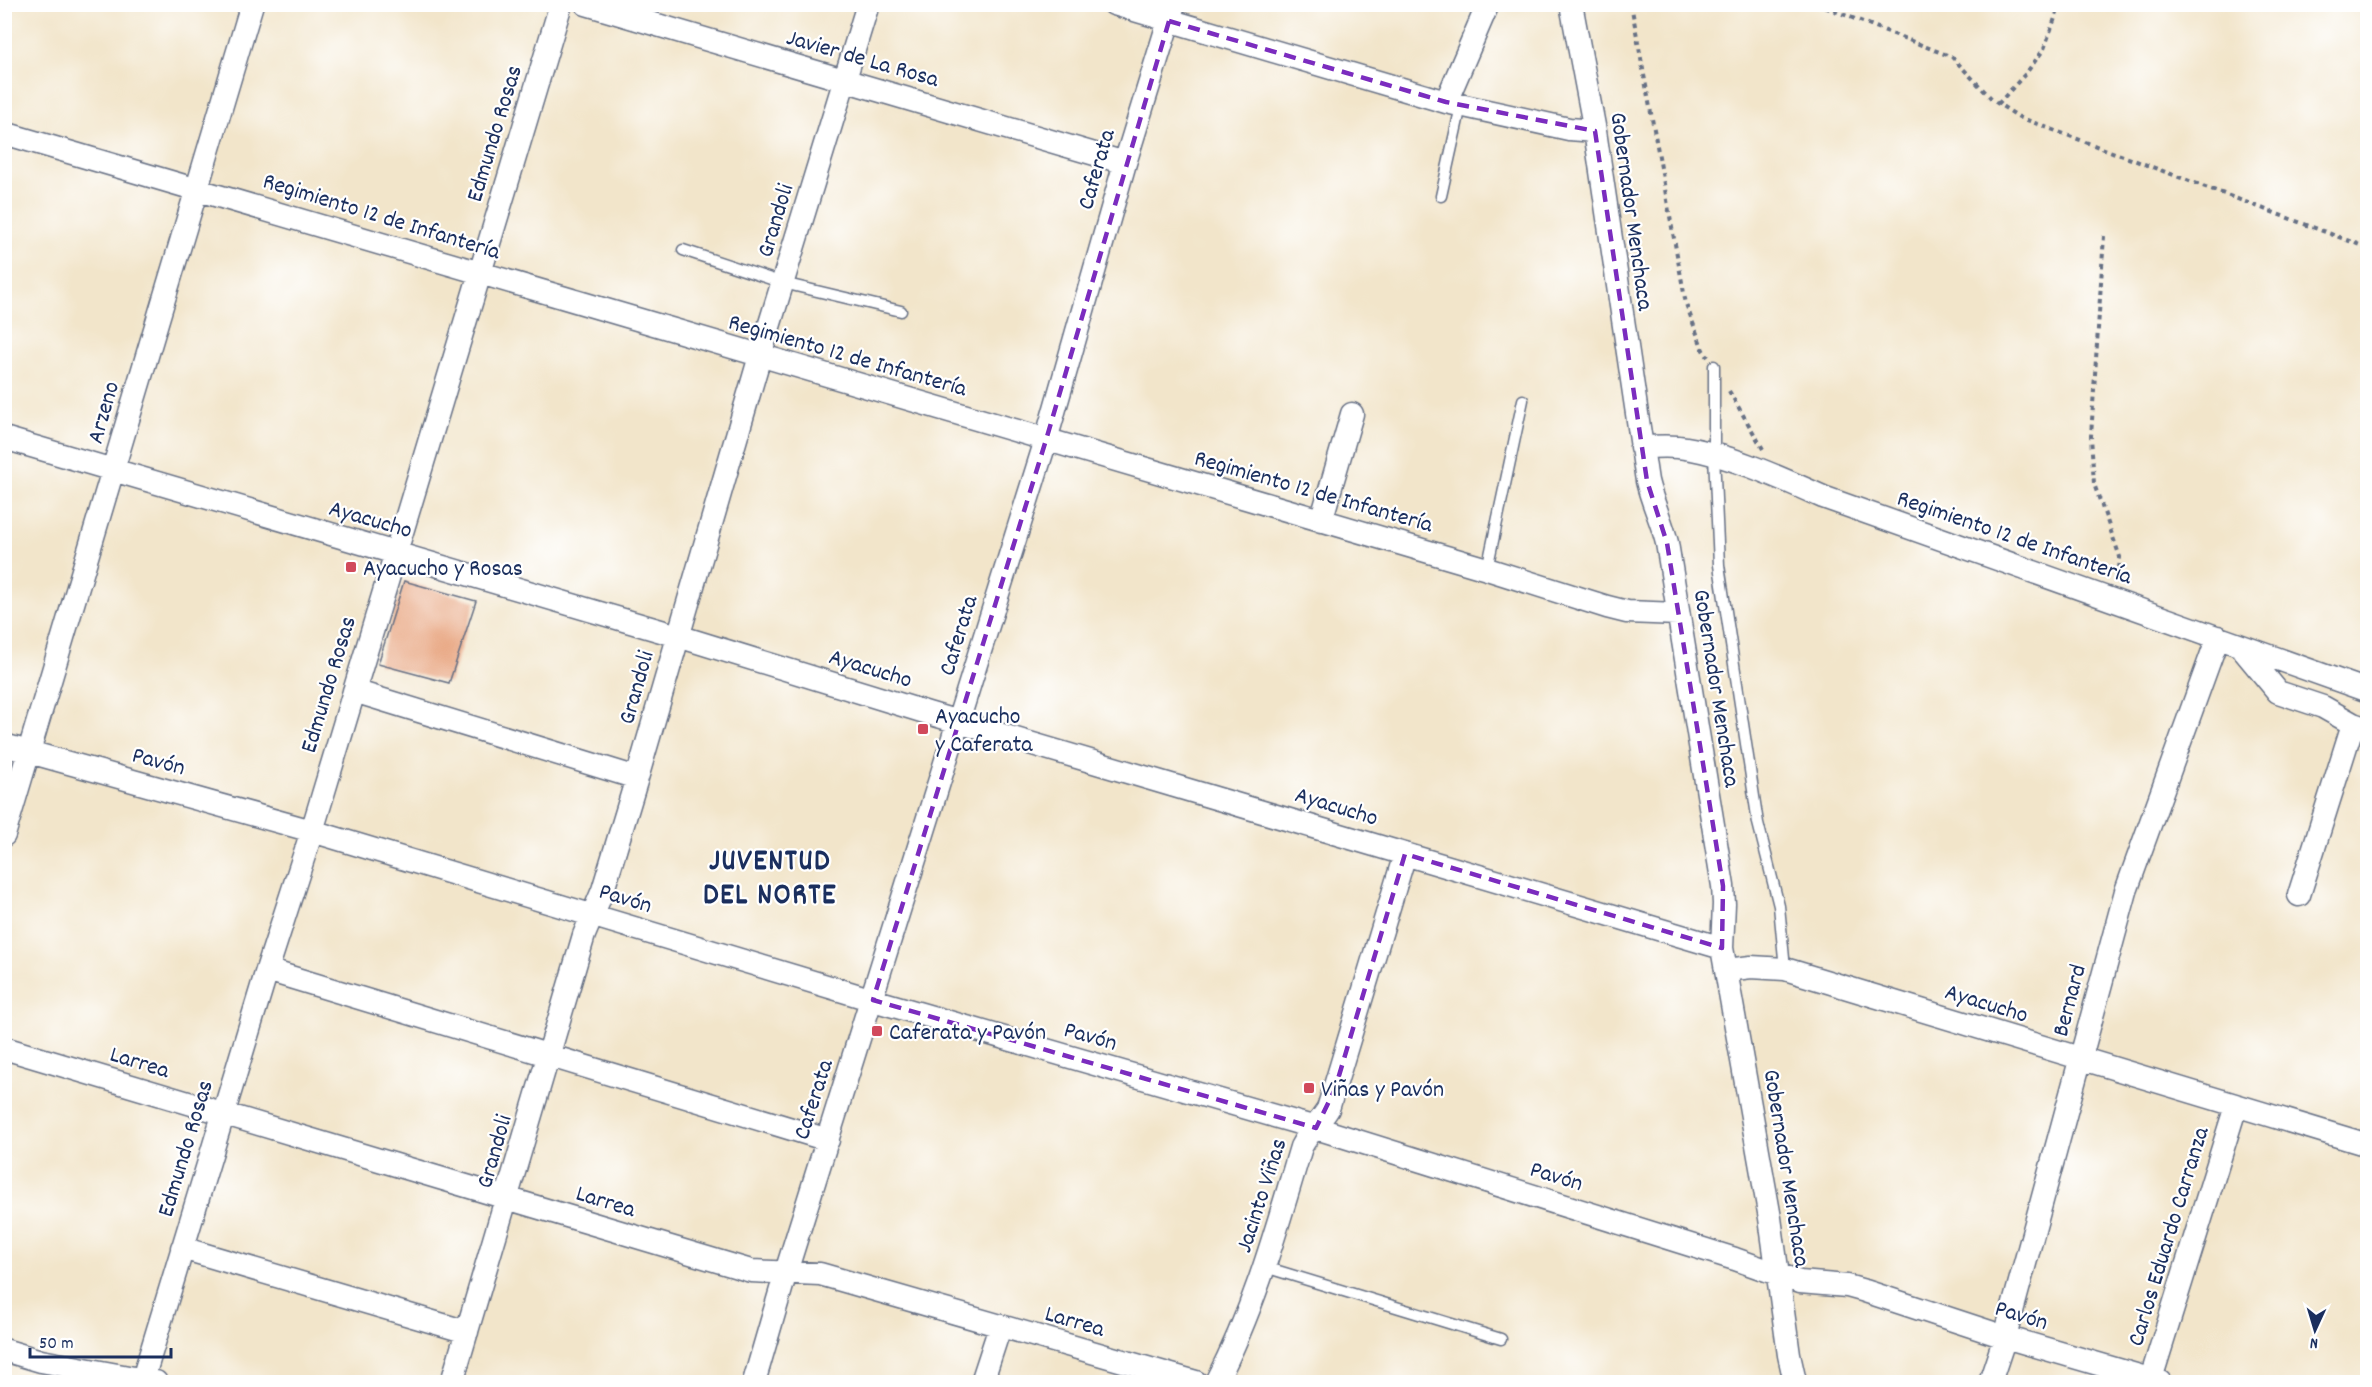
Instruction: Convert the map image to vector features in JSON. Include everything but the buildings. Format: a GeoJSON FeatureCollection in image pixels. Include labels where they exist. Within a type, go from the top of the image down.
{"type":"FeatureCollection","features":[{"type":"Feature","properties":{"kind":"street","name":"Arzeno"},"geometry":{"type":"LineString","coordinates":[[4,835],[252,4]]}},
{"type":"Feature","properties":{"kind":"street","name":"Edmundo Rosas"},"geometry":{"type":"LineString","coordinates":[[149,1381],[182,1248],[312,831],[561,4]]}},
{"type":"Feature","properties":{"kind":"street","name":"Javier de La Rosa"},"geometry":{"type":"LineString","coordinates":[[586,4],[1125,163]]}},
{"type":"Feature","properties":{"kind":"street","name":"Grandoli"},"geometry":{"type":"LineString","coordinates":[[452,1383],[584,935],[603,890],[760,356],[868,4]]}},
{"type":"Feature","properties":{"kind":"street"},"geometry":{"type":"LineString","coordinates":[[1114,4],[1171,13],[1453,104],[1569,129],[1595,131]]}},
{"type":"Feature","properties":{"kind":"street"},"geometry":{"type":"LineString","coordinates":[[1453,104],[1488,4]]}},
{"type":"Feature","properties":{"kind":"street","name":"Gobernador Menchaca"},"geometry":{"type":"LineString","coordinates":[[1571,4],[1595,131],[1641,447],[1651,498],[1662,522],[1667,543],[1723,886],[1722,948],[1770,1218],[1795,1383]]}},
{"type":"Feature","properties":{"kind":"street","name":"Caferata"},"geometry":{"type":"LineString","coordinates":[[754,1383],[786,1272],[873,1000],[1046,440],[1125,163],[1171,13]]}},
{"type":"Feature","properties":{"kind":"street","name":"Regimiento 12 de Infantería"},"geometry":{"type":"LineString","coordinates":[[4,133],[1487,569],[1617,610],[1678,614]]}},
{"type":"Feature","properties":{"kind":"street"},"geometry":{"type":"LineString","coordinates":[[1321,521],[1352,414]]}},
{"type":"Feature","properties":{"kind":"street","name":"Ayacucho"},"geometry":{"type":"LineString","coordinates":[[4,438],[113,472],[678,636],[928,713],[959,720],[1722,948]]}},
{"type":"Feature","properties":{"kind":"street","name":"Regimiento 12 de Infantería"},"geometry":{"type":"LineString","coordinates":[[1641,447],[1679,447],[1714,455],[2367,691]]}},
{"type":"Feature","properties":{"kind":"street","name":"Bernard"},"geometry":{"type":"LineString","coordinates":[[1990,1383],[2005,1337],[2126,891],[2218,637]]}},
{"type":"Feature","properties":{"kind":"street"},"geometry":{"type":"LineString","coordinates":[[2240,646],[2278,692],[2323,707],[2360,726],[2299,895]]}},
{"type":"Feature","properties":{"kind":"street"},"geometry":{"type":"LineString","coordinates":[[354,691],[637,777]]}},
{"type":"Feature","properties":{"kind":"street","name":"Pavón"},"geometry":{"type":"LineString","coordinates":[[4,745],[312,831],[873,1000],[1316,1128],[1735,1258],[1800,1282],[1847,1286],[2154,1382]]}},
{"type":"Feature","properties":{"kind":"street","name":"Jacinto Viñas"},"geometry":{"type":"LineString","coordinates":[[1216,1383],[1233,1348],[1265,1267],[1301,1147],[1328,1109],[1405,854]]}},
{"type":"Feature","properties":{"kind":"street","name":"Ayacucho"},"geometry":{"type":"LineString","coordinates":[[1727,970],[1751,967],[1785,969],[2367,1145]]}},
{"type":"Feature","properties":{"kind":"street"},"geometry":{"type":"LineString","coordinates":[[267,970],[828,1140]]}},
{"type":"Feature","properties":{"kind":"street","name":"Larrea"},"geometry":{"type":"LineString","coordinates":[[4,1048],[751,1271],[820,1274],[1196,1383]]}},
{"type":"Feature","properties":{"kind":"street","name":"Carlos Eduardo Carranza"},"geometry":{"type":"LineString","coordinates":[[2154,1382],[2236,1106]]}},
{"type":"Feature","properties":{"kind":"street"},"geometry":{"type":"LineString","coordinates":[[182,1248],[467,1332]]}},
{"type":"Feature","properties":{"kind":"street"},"geometry":{"type":"LineString","coordinates":[[982,1383],[1000,1326]]}},
{"type":"Feature","properties":{"kind":"street"},"geometry":{"type":"LineString","coordinates":[[4,1350],[40,1372],[96,1373],[149,1381]]}},
{"type":"Feature","properties":{"kind":"lane"},"geometry":{"type":"LineString","coordinates":[[1441,196],[1453,104]]}},
{"type":"Feature","properties":{"kind":"lane"},"geometry":{"type":"LineString","coordinates":[[683,250],[783,283],[901,311]]}},
{"type":"Feature","properties":{"kind":"lane"},"geometry":{"type":"LineString","coordinates":[[1714,366],[1714,455],[1721,577],[1758,823],[1779,906],[1785,969]]}},
{"type":"Feature","properties":{"kind":"lane"},"geometry":{"type":"LineString","coordinates":[[1487,569],[1523,400]]}},
{"type":"Feature","properties":{"kind":"lane"},"geometry":{"type":"LineString","coordinates":[[1265,1267],[1502,1339]]}},
{"type":"Feature","properties":{"kind":"path"},"geometry":{"type":"LineString","coordinates":[[1631,4],[1686,304],[1703,350],[1781,478]]}},
{"type":"Feature","properties":{"kind":"path"},"geometry":{"type":"LineString","coordinates":[[1817,4],[1952,57],[1998,104],[2019,117],[2367,248]]}},
{"type":"Feature","properties":{"kind":"path"},"geometry":{"type":"LineString","coordinates":[[1998,104],[2044,49],[2060,4]]}},
{"type":"Feature","properties":{"kind":"path"},"geometry":{"type":"LineString","coordinates":[[2104,236],[2091,436],[2094,484],[2120,557],[2116,600]]}},
{"type":"Feature","properties":{"kind":"highlighted area"},"geometry":{"type":"Polygon","coordinates":[[[1169,21],[1446,102],[1595,131],[1647,481],[1667,543],[1723,886],[1722,948],[1405,854],[1335,1089],[1316,1128],[873,1000],[1046,440],[1169,21]]]}},
{"type":"Feature","properties":{"kind":"place","name":"Ayacucho y Rosas"},"geometry":{"type":"Point","coordinates":[351,567]}},
{"type":"Feature","properties":{"kind":"place","name":"Ayacucho y Caferata"},"geometry":{"type":"Point","coordinates":[923,729]}},
{"type":"Feature","properties":{"kind":"place","name":"Caferata y Pavón"},"geometry":{"type":"Point","coordinates":[877,1031]}},
{"type":"Feature","properties":{"kind":"place","name":"Viñas y Pavón"},"geometry":{"type":"Point","coordinates":[1309,1088]}},
{"type":"Feature","properties":{"kind":"district","name":"JUVENTUD DEL NORTE"},"geometry":{"type":"Point","coordinates":[770,876]}}]}
